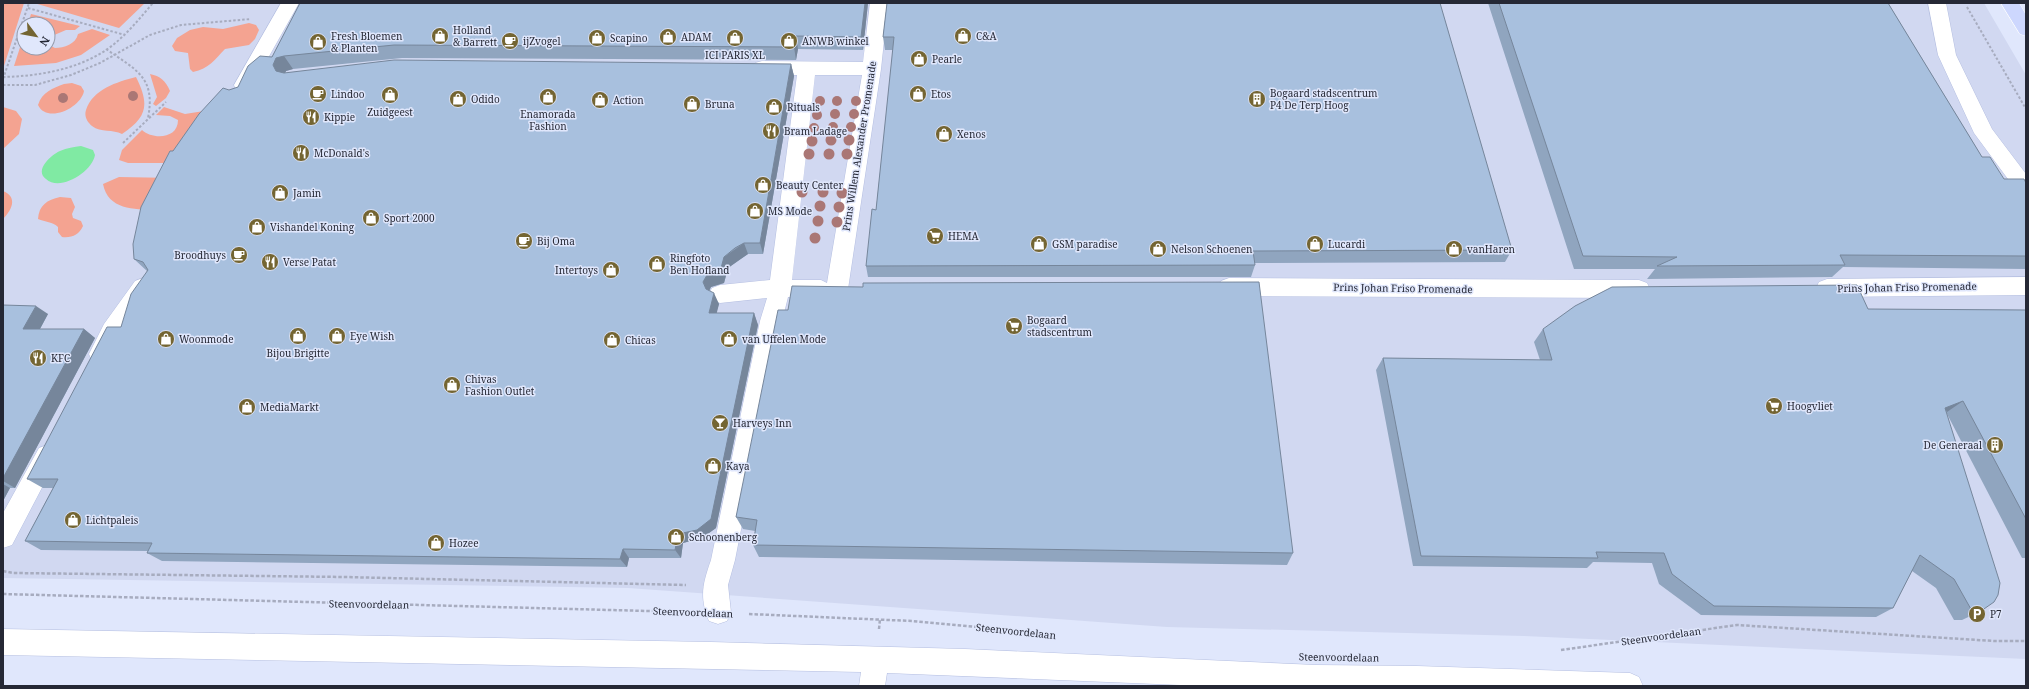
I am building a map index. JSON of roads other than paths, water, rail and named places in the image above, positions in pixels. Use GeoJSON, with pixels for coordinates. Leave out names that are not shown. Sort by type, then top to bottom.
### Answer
{"type":"FeatureCollection","features":[{"type":"Feature","properties":{"kind":"main road"},"geometry":{"type":"LineString","coordinates":[[2010,3],[2026,30]]}},
{"type":"Feature","properties":{"kind":"street","name":"Prins Willem Alexander Promenade"},"geometry":{"type":"LineString","coordinates":[[837,289],[872,69],[880,3]]}},
{"type":"Feature","properties":{"kind":"street"},"geometry":{"type":"LineString","coordinates":[[1937,3],[1946,55],[1984,133],[2026,189]]}},
{"type":"Feature","properties":{"kind":"street"},"geometry":{"type":"LineString","coordinates":[[239,94],[249,73],[286,10]]}},
{"type":"Feature","properties":{"kind":"street"},"geometry":{"type":"LineString","coordinates":[[744,68],[872,69]]}},
{"type":"Feature","properties":{"kind":"street"},"geometry":{"type":"LineString","coordinates":[[718,612],[715,585],[723,560],[771,321],[780,288],[807,68]]}},
{"type":"Feature","properties":{"kind":"street"},"geometry":{"type":"LineString","coordinates":[[90,372],[112,330],[148,281]]}},
{"type":"Feature","properties":{"kind":"street","name":"Prins Johan Friso Promenade"},"geometry":{"type":"LineString","coordinates":[[1811,288],[2026,286]]}},
{"type":"Feature","properties":{"kind":"street","name":"Prins Johan Friso Promenade"},"geometry":{"type":"LineString","coordinates":[[1209,287],[1661,289]]}},
{"type":"Feature","properties":{"kind":"street"},"geometry":{"type":"LineString","coordinates":[[720,294],[780,288],[860,289]]}},
{"type":"Feature","properties":{"kind":"street"},"geometry":{"type":"LineString","coordinates":[[3,537],[57,435]]}},
{"type":"Feature","properties":{"kind":"street","name":"Steenvoordelaan"},"geometry":{"type":"LineString","coordinates":[[3,642],[711,655],[875,661],[965,662],[1316,682],[1417,682],[1630,686]]}},
{"type":"Feature","properties":{"kind":"street"},"geometry":{"type":"LineString","coordinates":[[872,686],[875,661]]}},
{"type":"Feature","properties":{"kind":"place","name":"Holland & Barrett"},"geometry":{"type":"Point","coordinates":[440,36]}},
{"type":"Feature","properties":{"kind":"place","name":"C&A"},"geometry":{"type":"Point","coordinates":[963,36]}},
{"type":"Feature","properties":{"kind":"place","name":"ADAM"},"geometry":{"type":"Point","coordinates":[668,37]}},
{"type":"Feature","properties":{"kind":"place","name":"Scapino"},"geometry":{"type":"Point","coordinates":[597,38]}},
{"type":"Feature","properties":{"kind":"place","name":"ICI PARIS XL"},"geometry":{"type":"Point","coordinates":[735,38]}},
{"type":"Feature","properties":{"kind":"place","name":"ijZvogel"},"geometry":{"type":"Point","coordinates":[510,41]}},
{"type":"Feature","properties":{"kind":"place","name":"ANWB winkel"},"geometry":{"type":"Point","coordinates":[789,41]}},
{"type":"Feature","properties":{"kind":"place","name":"Fresh Bloemen & Planten"},"geometry":{"type":"Point","coordinates":[318,42]}},
{"type":"Feature","properties":{"kind":"place","name":"Pearle"},"geometry":{"type":"Point","coordinates":[919,59]}},
{"type":"Feature","properties":{"kind":"place","name":"Lindoo"},"geometry":{"type":"Point","coordinates":[318,94]}},
{"type":"Feature","properties":{"kind":"place","name":"Etos"},"geometry":{"type":"Point","coordinates":[918,94]}},
{"type":"Feature","properties":{"kind":"place","name":"Zuidgeest"},"geometry":{"type":"Point","coordinates":[390,95]}},
{"type":"Feature","properties":{"kind":"place","name":"Enamorada Fashion"},"geometry":{"type":"Point","coordinates":[548,97]}},
{"type":"Feature","properties":{"kind":"place","name":"Odido"},"geometry":{"type":"Point","coordinates":[458,99]}},
{"type":"Feature","properties":{"kind":"place","name":"Bogaard stadscentrum P4 De Terp Hoog"},"geometry":{"type":"Point","coordinates":[1257,99]}},
{"type":"Feature","properties":{"kind":"place","name":"Action"},"geometry":{"type":"Point","coordinates":[600,100]}},
{"type":"Feature","properties":{"kind":"place","name":"Bruna"},"geometry":{"type":"Point","coordinates":[692,104]}},
{"type":"Feature","properties":{"kind":"place","name":"Rituals"},"geometry":{"type":"Point","coordinates":[774,107]}},
{"type":"Feature","properties":{"kind":"place","name":"Kippie"},"geometry":{"type":"Point","coordinates":[311,117]}},
{"type":"Feature","properties":{"kind":"place","name":"Bram Ladage"},"geometry":{"type":"Point","coordinates":[771,131]}},
{"type":"Feature","properties":{"kind":"place","name":"Xenos"},"geometry":{"type":"Point","coordinates":[944,134]}},
{"type":"Feature","properties":{"kind":"place","name":"McDonald's"},"geometry":{"type":"Point","coordinates":[301,153]}},
{"type":"Feature","properties":{"kind":"place","name":"Beauty Center"},"geometry":{"type":"Point","coordinates":[763,185]}},
{"type":"Feature","properties":{"kind":"place","name":"Jamin"},"geometry":{"type":"Point","coordinates":[280,193]}},
{"type":"Feature","properties":{"kind":"place","name":"MS Mode"},"geometry":{"type":"Point","coordinates":[755,211]}},
{"type":"Feature","properties":{"kind":"place","name":"Sport 2000"},"geometry":{"type":"Point","coordinates":[371,218]}},
{"type":"Feature","properties":{"kind":"place","name":"Vishandel Koning"},"geometry":{"type":"Point","coordinates":[257,227]}},
{"type":"Feature","properties":{"kind":"place","name":"HEMA"},"geometry":{"type":"Point","coordinates":[935,236]}},
{"type":"Feature","properties":{"kind":"place","name":"Bij Oma"},"geometry":{"type":"Point","coordinates":[524,241]}},
{"type":"Feature","properties":{"kind":"place","name":"GSM paradise"},"geometry":{"type":"Point","coordinates":[1039,244]}},
{"type":"Feature","properties":{"kind":"place","name":"Lucardi"},"geometry":{"type":"Point","coordinates":[1315,244]}},
{"type":"Feature","properties":{"kind":"place","name":"Nelson Schoenen"},"geometry":{"type":"Point","coordinates":[1158,249]}},
{"type":"Feature","properties":{"kind":"place","name":"vanHaren"},"geometry":{"type":"Point","coordinates":[1454,249]}},
{"type":"Feature","properties":{"kind":"place","name":"Broodhuys"},"geometry":{"type":"Point","coordinates":[239,255]}},
{"type":"Feature","properties":{"kind":"place","name":"Verse Patat"},"geometry":{"type":"Point","coordinates":[270,262]}},
{"type":"Feature","properties":{"kind":"place","name":"Ringfoto Ben Hofland"},"geometry":{"type":"Point","coordinates":[657,264]}},
{"type":"Feature","properties":{"kind":"place","name":"Intertoys"},"geometry":{"type":"Point","coordinates":[611,270]}},
{"type":"Feature","properties":{"kind":"place","name":"Bogaard stadscentrum"},"geometry":{"type":"Point","coordinates":[1014,326]}},
{"type":"Feature","properties":{"kind":"place","name":"Bijou Brigitte"},"geometry":{"type":"Point","coordinates":[298,336]}},
{"type":"Feature","properties":{"kind":"place","name":"Eye Wish"},"geometry":{"type":"Point","coordinates":[337,336]}},
{"type":"Feature","properties":{"kind":"place","name":"Woonmode"},"geometry":{"type":"Point","coordinates":[166,339]}},
{"type":"Feature","properties":{"kind":"place","name":"van Uffelen Mode"},"geometry":{"type":"Point","coordinates":[729,339]}},
{"type":"Feature","properties":{"kind":"place","name":"Chicas"},"geometry":{"type":"Point","coordinates":[612,340]}},
{"type":"Feature","properties":{"kind":"place","name":"KFC"},"geometry":{"type":"Point","coordinates":[38,358]}},
{"type":"Feature","properties":{"kind":"place","name":"Chivas Fashion Outlet"},"geometry":{"type":"Point","coordinates":[452,385]}},
{"type":"Feature","properties":{"kind":"place","name":"Hoogvliet"},"geometry":{"type":"Point","coordinates":[1774,406]}},
{"type":"Feature","properties":{"kind":"place","name":"MediaMarkt"},"geometry":{"type":"Point","coordinates":[247,407]}},
{"type":"Feature","properties":{"kind":"place","name":"Harveys Inn"},"geometry":{"type":"Point","coordinates":[720,423]}},
{"type":"Feature","properties":{"kind":"place","name":"De Generaal"},"geometry":{"type":"Point","coordinates":[1995,445]}},
{"type":"Feature","properties":{"kind":"place","name":"Kaya"},"geometry":{"type":"Point","coordinates":[713,466]}},
{"type":"Feature","properties":{"kind":"place","name":"Lichtpaleis"},"geometry":{"type":"Point","coordinates":[73,520]}},
{"type":"Feature","properties":{"kind":"place","name":"Schoonenberg"},"geometry":{"type":"Point","coordinates":[676,537]}},
{"type":"Feature","properties":{"kind":"place","name":"Hozee"},"geometry":{"type":"Point","coordinates":[436,543]}},
{"type":"Feature","properties":{"kind":"place","name":"P7"},"geometry":{"type":"Point","coordinates":[1977,614]}}]}
